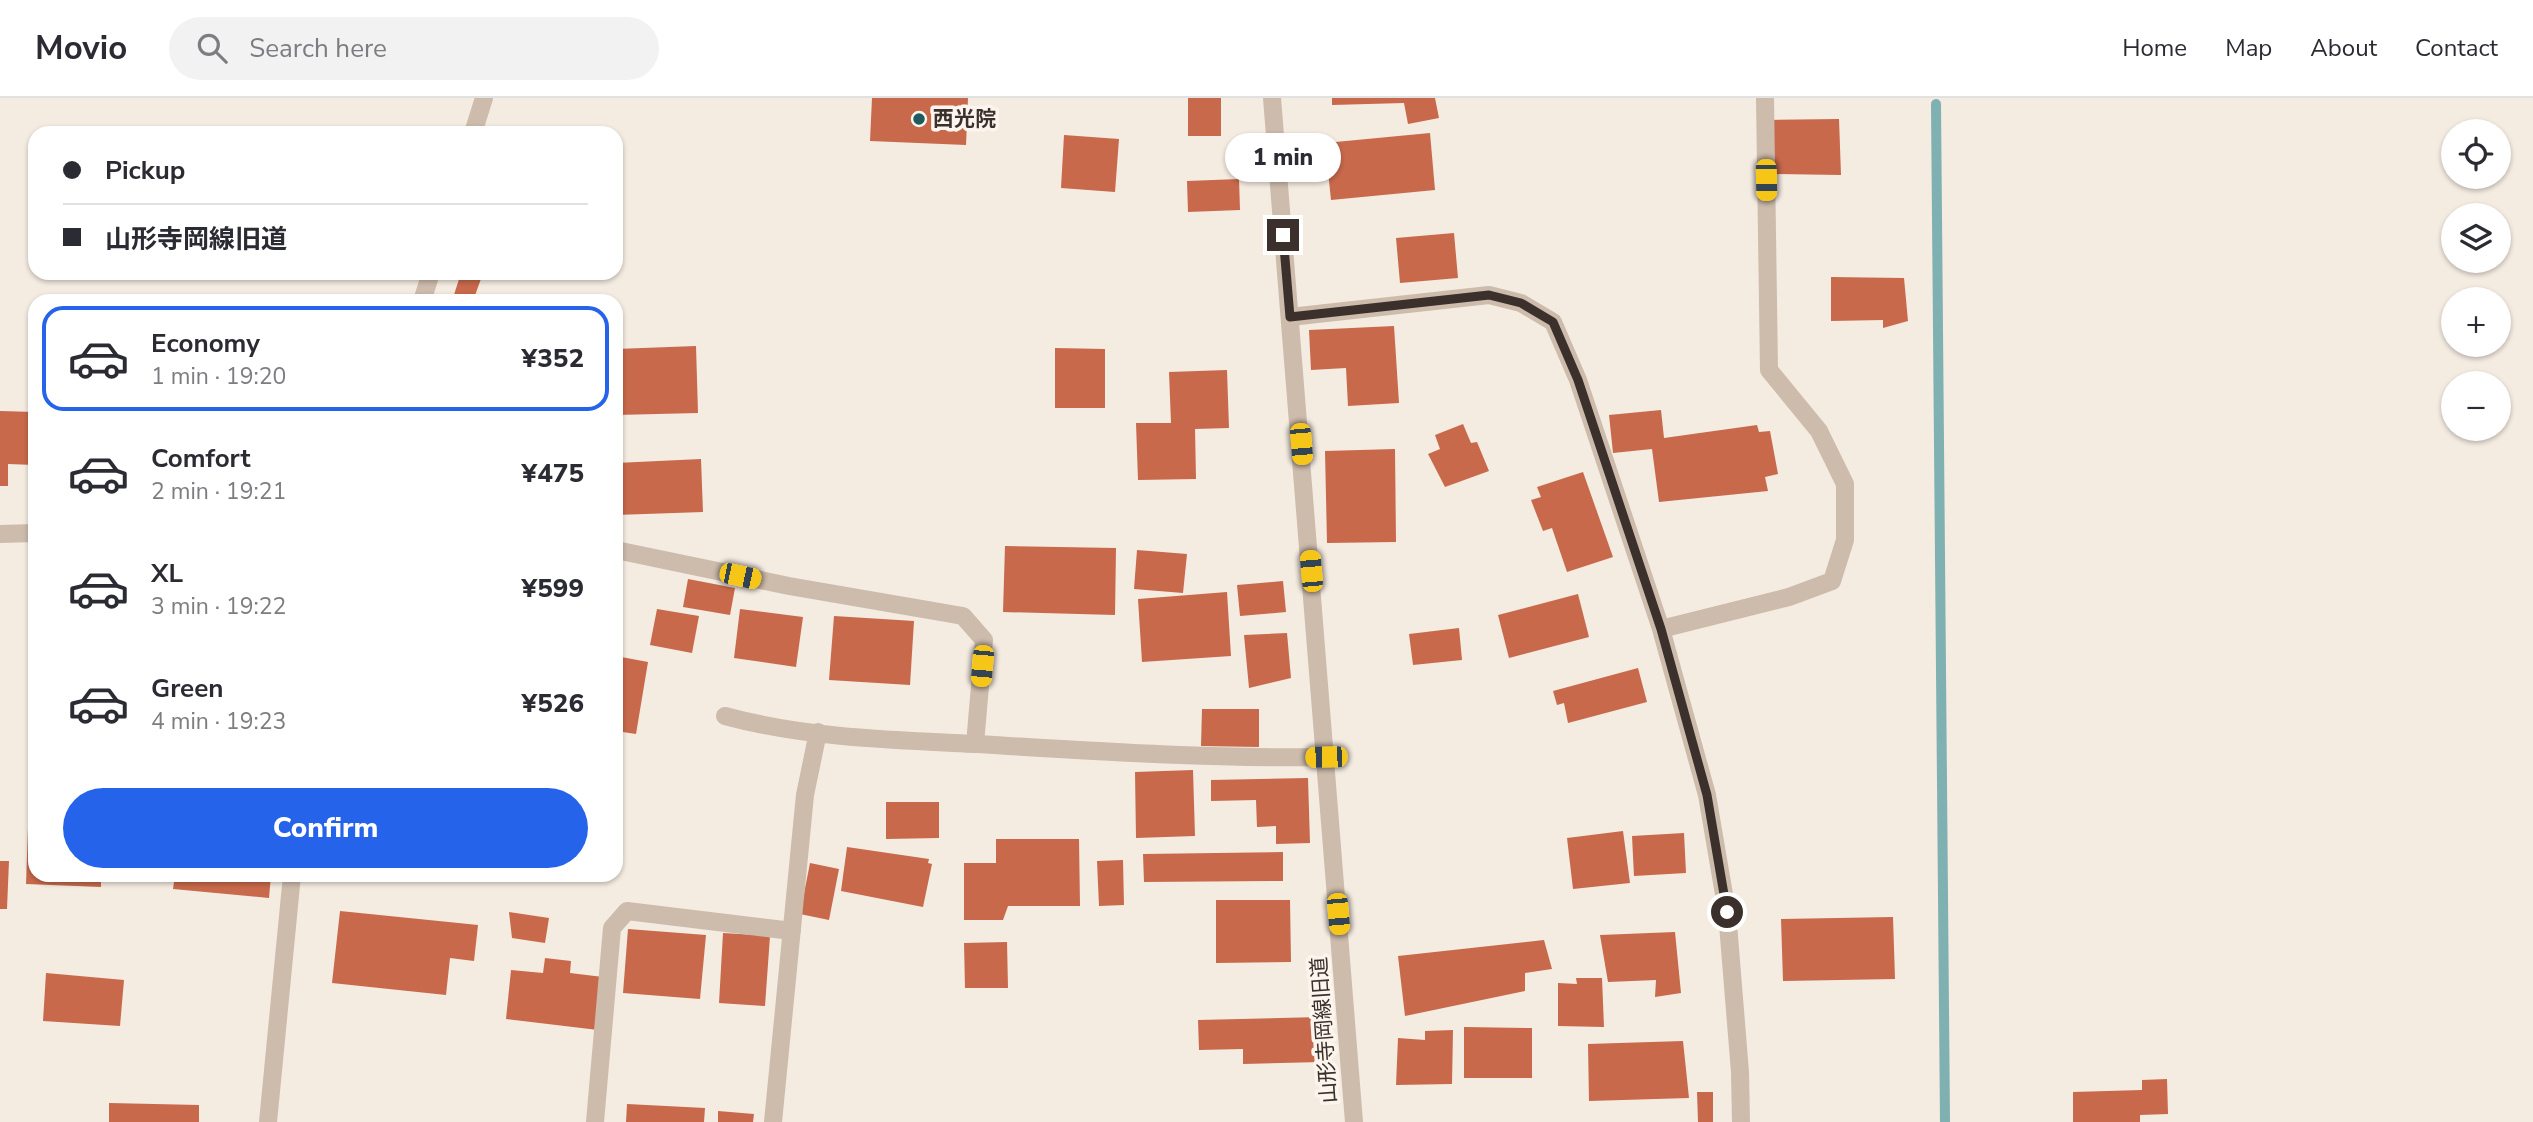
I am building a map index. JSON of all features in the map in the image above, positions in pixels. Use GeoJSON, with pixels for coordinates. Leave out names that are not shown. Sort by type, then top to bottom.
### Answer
{"type":"FeatureCollection","features":[{"type":"Feature","properties":{"kind":"street"},"geometry":{"type":"LineString","coordinates":[[475,126],[484,98]]}},
{"type":"Feature","properties":{"kind":"street","name":"山形寺岡線旧道"},"geometry":{"type":"LineString","coordinates":[[1272,98],[1354,1122]]}},
{"type":"Feature","properties":{"kind":"street"},"geometry":{"type":"LineString","coordinates":[[1661,629],[1789,597],[1832,581],[1845,540],[1845,484],[1819,431],[1769,370],[1765,98]]}},
{"type":"Feature","properties":{"kind":"street"},"geometry":{"type":"LineString","coordinates":[[1290,317],[1489,295],[1521,303],[1553,322],[1578,380],[1661,629],[1707,795],[1727,912],[1740,1072],[1741,1122]]}},
{"type":"Feature","properties":{"kind":"street"},"geometry":{"type":"LineString","coordinates":[[0,534],[28,533]]}},
{"type":"Feature","properties":{"kind":"street"},"geometry":{"type":"LineString","coordinates":[[623,551],[789,586],[962,616],[984,640],[975,744]]}},
{"type":"Feature","properties":{"kind":"street"},"geometry":{"type":"LineString","coordinates":[[725,716],[766,727],[910,742],[1239,759],[1326,757]]}},
{"type":"Feature","properties":{"kind":"street"},"geometry":{"type":"LineString","coordinates":[[773,1122],[805,795],[818,732]]}},
{"type":"Feature","properties":{"kind":"street"},"geometry":{"type":"LineString","coordinates":[[268,1122],[291,882]]}},
{"type":"Feature","properties":{"kind":"street"},"geometry":{"type":"LineString","coordinates":[[595,1122],[612,928],[627,911],[792,931]]}},
{"type":"Feature","properties":{"kind":"building","name":"西光院"},"geometry":{"type":"Polygon","coordinates":[[[872,98],[968,98],[966,145],[870,141],[872,98]]]}},
{"type":"Feature","properties":{"kind":"building"},"geometry":{"type":"Polygon","coordinates":[[[1188,98],[1221,98],[1221,136],[1188,136],[1188,98]]]}},
{"type":"Feature","properties":{"kind":"building"},"geometry":{"type":"Polygon","coordinates":[[[1332,98],[1435,98],[1439,118],[1408,124],[1404,103],[1332,105],[1332,98]]]}},
{"type":"Feature","properties":{"kind":"building"},"geometry":{"type":"Polygon","coordinates":[[[1839,119],[1841,175],[1770,174],[1768,120],[1839,119]]]}},
{"type":"Feature","properties":{"kind":"building"},"geometry":{"type":"Polygon","coordinates":[[[1430,133],[1435,190],[1331,200],[1325,143],[1430,133]]]}},
{"type":"Feature","properties":{"kind":"building"},"geometry":{"type":"Polygon","coordinates":[[[1064,135],[1119,139],[1115,192],[1061,188],[1064,135]]]}},
{"type":"Feature","properties":{"kind":"building"},"geometry":{"type":"Polygon","coordinates":[[[1239,179],[1240,210],[1188,212],[1187,181],[1239,179]]]}},
{"type":"Feature","properties":{"kind":"building"},"geometry":{"type":"Polygon","coordinates":[[[1454,233],[1458,278],[1400,283],[1396,238],[1454,233]]]}},
{"type":"Feature","properties":{"kind":"building"},"geometry":{"type":"Polygon","coordinates":[[[1831,277],[1904,278],[1908,321],[1883,328],[1883,320],[1831,321],[1831,277]]]}},
{"type":"Feature","properties":{"kind":"building"},"geometry":{"type":"Polygon","coordinates":[[[459,280],[481,280],[476,294],[454,294],[459,280]]]}},
{"type":"Feature","properties":{"kind":"building"},"geometry":{"type":"Polygon","coordinates":[[[1394,326],[1399,403],[1348,406],[1346,368],[1311,370],[1309,330],[1394,326]]]}},
{"type":"Feature","properties":{"kind":"building"},"geometry":{"type":"Polygon","coordinates":[[[696,346],[698,413],[623,415],[623,349],[696,346]]]}},
{"type":"Feature","properties":{"kind":"building"},"geometry":{"type":"Polygon","coordinates":[[[1055,348],[1105,349],[1105,408],[1055,408],[1055,348]]]}},
{"type":"Feature","properties":{"kind":"building"},"geometry":{"type":"Polygon","coordinates":[[[1227,370],[1229,428],[1195,429],[1196,479],[1138,480],[1136,423],[1171,423],[1169,372],[1227,370]]]}},
{"type":"Feature","properties":{"kind":"building"},"geometry":{"type":"Polygon","coordinates":[[[1661,410],[1664,438],[1757,425],[1759,432],[1770,431],[1778,474],[1765,477],[1768,491],[1659,502],[1652,449],[1613,453],[1609,415],[1661,410]]]}},
{"type":"Feature","properties":{"kind":"building"},"geometry":{"type":"Polygon","coordinates":[[[0,411],[28,412],[28,465],[8,464],[8,486],[0,486],[0,411]]]}},
{"type":"Feature","properties":{"kind":"building"},"geometry":{"type":"Polygon","coordinates":[[[1463,424],[1471,443],[1477,442],[1489,471],[1445,487],[1428,454],[1440,449],[1435,435],[1463,424]]]}},
{"type":"Feature","properties":{"kind":"building"},"geometry":{"type":"Polygon","coordinates":[[[1395,449],[1396,542],[1327,543],[1325,451],[1395,449]]]}},
{"type":"Feature","properties":{"kind":"building"},"geometry":{"type":"Polygon","coordinates":[[[701,459],[703,512],[623,515],[623,463],[701,459]]]}},
{"type":"Feature","properties":{"kind":"building"},"geometry":{"type":"Polygon","coordinates":[[[1583,472],[1613,557],[1567,572],[1552,528],[1543,531],[1531,500],[1541,497],[1537,487],[1583,472]]]}},
{"type":"Feature","properties":{"kind":"building"},"geometry":{"type":"Polygon","coordinates":[[[1005,546],[1116,548],[1115,615],[1003,612],[1005,546]]]}},
{"type":"Feature","properties":{"kind":"building"},"geometry":{"type":"Polygon","coordinates":[[[1137,550],[1187,554],[1183,593],[1134,589],[1137,550]]]}},
{"type":"Feature","properties":{"kind":"building"},"geometry":{"type":"Polygon","coordinates":[[[688,579],[735,588],[730,615],[683,607],[688,579]]]}},
{"type":"Feature","properties":{"kind":"building"},"geometry":{"type":"Polygon","coordinates":[[[1283,581],[1286,612],[1240,616],[1237,585],[1283,581]]]}},
{"type":"Feature","properties":{"kind":"building"},"geometry":{"type":"Polygon","coordinates":[[[1227,592],[1231,656],[1142,662],[1138,599],[1227,592]]]}},
{"type":"Feature","properties":{"kind":"building"},"geometry":{"type":"Polygon","coordinates":[[[1578,594],[1589,637],[1509,658],[1498,615],[1578,594]]]}},
{"type":"Feature","properties":{"kind":"building"},"geometry":{"type":"Polygon","coordinates":[[[657,609],[699,616],[692,653],[650,645],[657,609]]]}},
{"type":"Feature","properties":{"kind":"building"},"geometry":{"type":"Polygon","coordinates":[[[740,609],[803,617],[796,667],[734,658],[740,609]]]}},
{"type":"Feature","properties":{"kind":"building"},"geometry":{"type":"Polygon","coordinates":[[[834,616],[914,621],[910,685],[829,680],[834,616]]]}},
{"type":"Feature","properties":{"kind":"building"},"geometry":{"type":"Polygon","coordinates":[[[1459,628],[1462,660],[1413,665],[1409,634],[1459,628]]]}},
{"type":"Feature","properties":{"kind":"building"},"geometry":{"type":"Polygon","coordinates":[[[1287,633],[1291,678],[1249,688],[1244,635],[1287,633]]]}},
{"type":"Feature","properties":{"kind":"building"},"geometry":{"type":"Polygon","coordinates":[[[623,657],[648,662],[636,734],[623,732],[623,657]]]}},
{"type":"Feature","properties":{"kind":"building"},"geometry":{"type":"Polygon","coordinates":[[[1638,668],[1647,702],[1568,723],[1564,703],[1557,705],[1553,691],[1638,668]]]}},
{"type":"Feature","properties":{"kind":"building"},"geometry":{"type":"Polygon","coordinates":[[[1202,709],[1259,709],[1259,747],[1201,746],[1202,709]]]}},
{"type":"Feature","properties":{"kind":"building"},"geometry":{"type":"Polygon","coordinates":[[[1193,770],[1195,836],[1136,838],[1135,772],[1193,770]]]}},
{"type":"Feature","properties":{"kind":"building"},"geometry":{"type":"Polygon","coordinates":[[[1308,778],[1310,843],[1276,844],[1276,826],[1257,827],[1256,800],[1211,801],[1211,780],[1308,778]]]}},
{"type":"Feature","properties":{"kind":"building"},"geometry":{"type":"Polygon","coordinates":[[[886,802],[939,802],[939,838],[886,839],[886,802]]]}},
{"type":"Feature","properties":{"kind":"building"},"geometry":{"type":"Polygon","coordinates":[[[28,828],[28,882],[101,882],[101,887],[26,884],[28,828]]]}},
{"type":"Feature","properties":{"kind":"building"},"geometry":{"type":"Polygon","coordinates":[[[1623,831],[1630,883],[1573,889],[1567,838],[1623,831]]]}},
{"type":"Feature","properties":{"kind":"building"},"geometry":{"type":"Polygon","coordinates":[[[1684,833],[1686,873],[1634,876],[1632,836],[1684,833]]]}},
{"type":"Feature","properties":{"kind":"building"},"geometry":{"type":"Polygon","coordinates":[[[996,839],[1079,839],[1080,906],[1008,906],[1003,920],[964,920],[964,863],[996,863],[996,839]]]}},
{"type":"Feature","properties":{"kind":"building"},"geometry":{"type":"Polygon","coordinates":[[[847,847],[929,859],[928,863],[932,864],[923,907],[841,891],[847,847]]]}},
{"type":"Feature","properties":{"kind":"building"},"geometry":{"type":"Polygon","coordinates":[[[1283,852],[1283,881],[1144,882],[1143,854],[1283,852]]]}},
{"type":"Feature","properties":{"kind":"building"},"geometry":{"type":"Polygon","coordinates":[[[1123,860],[1124,905],[1099,906],[1097,861],[1123,860]]]}},
{"type":"Feature","properties":{"kind":"building"},"geometry":{"type":"Polygon","coordinates":[[[0,861],[9,861],[7,909],[0,909],[0,861]]]}},
{"type":"Feature","properties":{"kind":"building"},"geometry":{"type":"Polygon","coordinates":[[[810,863],[839,869],[829,920],[800,914],[810,863]]]}},
{"type":"Feature","properties":{"kind":"building"},"geometry":{"type":"Polygon","coordinates":[[[174,882],[270,882],[269,898],[173,889],[174,882]]]}},
{"type":"Feature","properties":{"kind":"building"},"geometry":{"type":"Polygon","coordinates":[[[1216,900],[1290,900],[1291,962],[1216,963],[1216,900]]]}},
{"type":"Feature","properties":{"kind":"building"},"geometry":{"type":"Polygon","coordinates":[[[340,911],[478,925],[474,961],[450,958],[446,995],[332,983],[340,911]]]}},
{"type":"Feature","properties":{"kind":"building"},"geometry":{"type":"Polygon","coordinates":[[[509,912],[549,918],[545,943],[512,938],[509,912]]]}},
{"type":"Feature","properties":{"kind":"building"},"geometry":{"type":"Polygon","coordinates":[[[1893,917],[1895,979],[1783,981],[1781,919],[1893,917]]]}},
{"type":"Feature","properties":{"kind":"building"},"geometry":{"type":"Polygon","coordinates":[[[628,929],[706,935],[700,999],[623,993],[628,929]]]}},
{"type":"Feature","properties":{"kind":"building"},"geometry":{"type":"Polygon","coordinates":[[[1675,932],[1681,993],[1655,997],[1656,980],[1608,982],[1600,935],[1675,932]]]}},
{"type":"Feature","properties":{"kind":"building"},"geometry":{"type":"Polygon","coordinates":[[[723,933],[770,936],[765,1006],[719,1003],[723,933]]]}},
{"type":"Feature","properties":{"kind":"building"},"geometry":{"type":"Polygon","coordinates":[[[1544,940],[1552,969],[1525,973],[1525,991],[1405,1016],[1398,956],[1544,940]]]}},
{"type":"Feature","properties":{"kind":"building"},"geometry":{"type":"Polygon","coordinates":[[[1007,942],[1008,988],[965,988],[964,943],[1007,942]]]}},
{"type":"Feature","properties":{"kind":"building"},"geometry":{"type":"Polygon","coordinates":[[[545,958],[571,961],[570,973],[603,977],[598,1030],[506,1019],[511,970],[543,973],[545,958]]]}},
{"type":"Feature","properties":{"kind":"building"},"geometry":{"type":"Polygon","coordinates":[[[46,973],[124,980],[120,1026],[43,1021],[46,973]]]}},
{"type":"Feature","properties":{"kind":"building"},"geometry":{"type":"Polygon","coordinates":[[[1576,978],[1602,978],[1604,1027],[1558,1026],[1558,983],[1577,984],[1576,978]]]}},
{"type":"Feature","properties":{"kind":"building"},"geometry":{"type":"Polygon","coordinates":[[[1321,1017],[1322,1062],[1243,1064],[1243,1049],[1199,1050],[1198,1020],[1321,1017]]]}},
{"type":"Feature","properties":{"kind":"building"},"geometry":{"type":"Polygon","coordinates":[[[1464,1027],[1532,1028],[1532,1078],[1464,1078],[1464,1027]]]}},
{"type":"Feature","properties":{"kind":"building"},"geometry":{"type":"Polygon","coordinates":[[[1453,1030],[1452,1084],[1396,1085],[1398,1038],[1425,1040],[1425,1031],[1453,1030]]]}},
{"type":"Feature","properties":{"kind":"building"},"geometry":{"type":"Polygon","coordinates":[[[1683,1041],[1689,1098],[1589,1101],[1588,1044],[1683,1041]]]}},
{"type":"Feature","properties":{"kind":"building"},"geometry":{"type":"Polygon","coordinates":[[[2167,1079],[2168,1114],[2140,1115],[2140,1122],[2073,1122],[2073,1092],[2142,1090],[2142,1080],[2167,1079]]]}},
{"type":"Feature","properties":{"kind":"building"},"geometry":{"type":"Polygon","coordinates":[[[1697,1092],[1713,1092],[1713,1122],[1698,1122],[1697,1092]]]}},
{"type":"Feature","properties":{"kind":"building"},"geometry":{"type":"Polygon","coordinates":[[[109,1103],[199,1105],[199,1122],[109,1122],[109,1103]]]}},
{"type":"Feature","properties":{"kind":"building"},"geometry":{"type":"Polygon","coordinates":[[[627,1104],[705,1108],[704,1122],[626,1122],[627,1104]]]}},
{"type":"Feature","properties":{"kind":"building"},"geometry":{"type":"Polygon","coordinates":[[[718,1111],[754,1114],[753,1122],[718,1122],[718,1111]]]}},
{"type":"Feature","properties":{"kind":"waterway"},"geometry":{"type":"LineString","coordinates":[[1936,104],[1945,1122]]}},
{"type":"Feature","properties":{"kind":"place","name":"西光院"},"geometry":{"type":"Point","coordinates":[919,119]}},
{"type":"Feature","properties":{"kind":"route"},"geometry":{"type":"LineString","coordinates":[[1283,235],[1290,317],[1489,295],[1521,303],[1553,322],[1578,380],[1661,629],[1707,795],[1727,912]]}}]}
